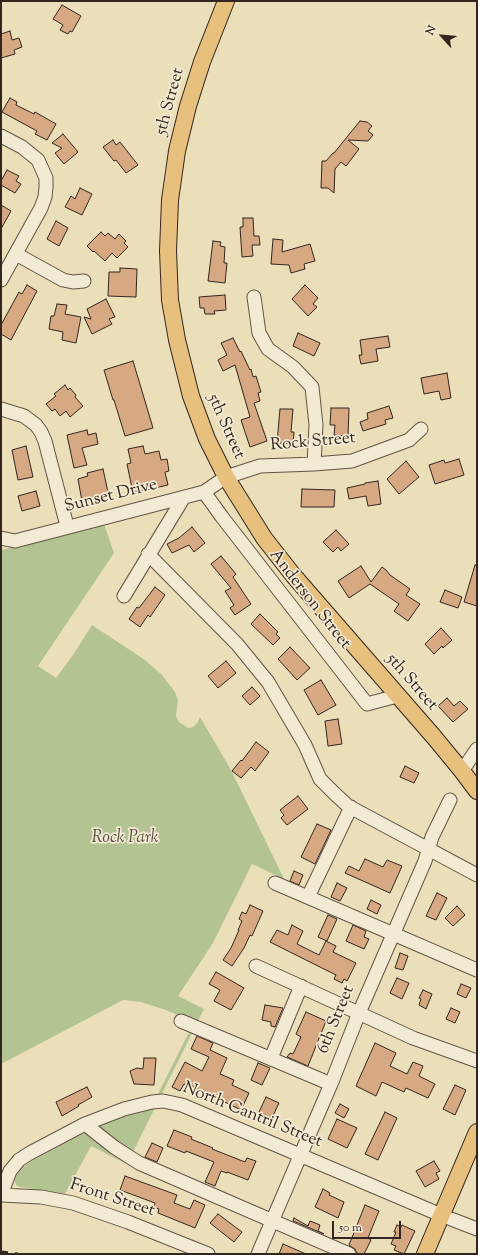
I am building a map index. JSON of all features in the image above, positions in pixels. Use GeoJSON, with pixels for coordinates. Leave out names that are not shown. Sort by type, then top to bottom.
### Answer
{"type":"FeatureCollection","features":[{"type":"Feature","properties":{"kind":"main road","name":"5th Street"},"geometry":{"type":"LineString","coordinates":[[226,1],[202,62],[182,128],[172,180],[168,251],[170,300],[187,383],[207,439],[226,477],[252,520],[278,557],[462,771],[477,791]]}},
{"type":"Feature","properties":{"kind":"main road"},"geometry":{"type":"LineString","coordinates":[[436,1254],[446,1217],[477,1132]]}},
{"type":"Feature","properties":{"kind":"main road"},"geometry":{"type":"LineString","coordinates":[[425,1254],[477,1160]]}},
{"type":"Feature","properties":{"kind":"street"},"geometry":{"type":"LineString","coordinates":[[1,136],[31,153],[38,160],[46,178],[45,197],[41,208],[1,280]]}},
{"type":"Feature","properties":{"kind":"street"},"geometry":{"type":"LineString","coordinates":[[16,254],[63,280],[73,282],[84,281]]}},
{"type":"Feature","properties":{"kind":"street"},"geometry":{"type":"LineString","coordinates":[[254,297],[259,333],[268,349],[293,367],[312,387],[316,425],[314,464]]}},
{"type":"Feature","properties":{"kind":"street"},"geometry":{"type":"LineString","coordinates":[[1,409],[24,416],[36,425],[41,432],[67,526]]}},
{"type":"Feature","properties":{"kind":"street","name":"Rock Street"},"geometry":{"type":"LineString","coordinates":[[226,477],[260,466],[314,464],[352,460],[409,440],[421,429]]}},
{"type":"Feature","properties":{"kind":"street","name":"Sunset Drive"},"geometry":{"type":"LineString","coordinates":[[1,538],[15,541],[67,526],[204,492],[226,477]]}},
{"type":"Feature","properties":{"kind":"street","name":"Anderson Street"},"geometry":{"type":"LineString","coordinates":[[204,492],[367,704],[397,696]]}},
{"type":"Feature","properties":{"kind":"street"},"geometry":{"type":"LineString","coordinates":[[124,596],[148,554],[184,497]]}},
{"type":"Feature","properties":{"kind":"street"},"geometry":{"type":"LineString","coordinates":[[148,554],[238,644],[268,682],[305,745],[320,779],[334,793],[351,807],[477,875]]}},
{"type":"Feature","properties":{"kind":"street"},"geometry":{"type":"LineString","coordinates":[[462,771],[477,749]]}},
{"type":"Feature","properties":{"kind":"street","name":"6th Street"},"geometry":{"type":"LineString","coordinates":[[258,1254],[331,1084],[359,1013],[425,861],[432,837],[450,800]]}},
{"type":"Feature","properties":{"kind":"street"},"geometry":{"type":"LineString","coordinates":[[308,897],[351,807]]}},
{"type":"Feature","properties":{"kind":"street"},"geometry":{"type":"LineString","coordinates":[[275,883],[477,970]]}},
{"type":"Feature","properties":{"kind":"street"},"geometry":{"type":"LineString","coordinates":[[256,966],[413,1038],[477,1061]]}},
{"type":"Feature","properties":{"kind":"street"},"geometry":{"type":"LineString","coordinates":[[271,1058],[301,986]]}},
{"type":"Feature","properties":{"kind":"street"},"geometry":{"type":"LineString","coordinates":[[182,1020],[331,1084]]}},
{"type":"Feature","properties":{"kind":"street","name":"North Cantril Street"},"geometry":{"type":"LineString","coordinates":[[2,1195],[8,1174],[13,1166],[20,1160],[85,1124],[124,1109],[152,1102],[169,1102],[182,1105],[477,1230]]}},
{"type":"Feature","properties":{"kind":"street"},"geometry":{"type":"LineString","coordinates":[[85,1124],[114,1147],[139,1163],[272,1222],[349,1254]]}},
{"type":"Feature","properties":{"kind":"street","name":"Front Street"},"geometry":{"type":"LineString","coordinates":[[2,1195],[41,1197],[73,1203],[139,1226],[208,1254]]}},
{"type":"Feature","properties":{"kind":"green space","name":"Rock Park"},"geometry":{"type":"Polygon","coordinates":[[[104,524],[114,553],[38,666],[56,678],[92,625],[145,660],[162,675],[175,692],[178,700],[176,716],[179,722],[188,728],[193,727],[198,722],[200,717],[231,770],[284,879],[252,864],[213,943],[178,996],[204,1009],[127,1164],[91,1146],[65,1194],[20,1187],[16,1185],[16,1176],[23,1167],[32,1161],[101,1124],[151,1108],[194,1022],[166,1010],[141,1002],[123,1000],[1,1064],[1,550],[104,524]]]}},
{"type":"Feature","properties":{"kind":"building"},"geometry":{"type":"Polygon","coordinates":[[[62,5],[81,16],[72,32],[70,31],[68,34],[60,30],[63,25],[53,19],[62,5]]]}},
{"type":"Feature","properties":{"kind":"building"},"geometry":{"type":"Polygon","coordinates":[[[10,31],[12,40],[19,38],[22,47],[14,50],[15,54],[1,58],[1,34],[10,31]]]}},
{"type":"Feature","properties":{"kind":"building"},"geometry":{"type":"Polygon","coordinates":[[[10,98],[17,102],[16,105],[34,114],[35,112],[56,124],[47,140],[35,134],[37,131],[2,112],[10,98]]]}},
{"type":"Feature","properties":{"kind":"building"},"geometry":{"type":"Polygon","coordinates":[[[360,121],[367,122],[372,126],[368,131],[373,135],[368,141],[348,140],[359,149],[346,166],[341,162],[335,169],[334,193],[328,188],[321,188],[322,161],[326,161],[334,153],[360,121]]]}},
{"type":"Feature","properties":{"kind":"building"},"geometry":{"type":"Polygon","coordinates":[[[63,134],[78,152],[64,164],[55,153],[62,148],[52,143],[63,134]]]}},
{"type":"Feature","properties":{"kind":"building"},"geometry":{"type":"Polygon","coordinates":[[[113,140],[116,145],[120,142],[138,165],[126,173],[103,147],[113,140]]]}},
{"type":"Feature","properties":{"kind":"building"},"geometry":{"type":"Polygon","coordinates":[[[7,170],[19,176],[16,181],[21,184],[15,193],[1,185],[1,181],[7,170]]]}},
{"type":"Feature","properties":{"kind":"building"},"geometry":{"type":"Polygon","coordinates":[[[80,188],[92,194],[82,215],[65,207],[71,196],[75,199],[80,188]]]}},
{"type":"Feature","properties":{"kind":"building"},"geometry":{"type":"Polygon","coordinates":[[[1,205],[11,211],[1,229],[1,205]]]}},
{"type":"Feature","properties":{"kind":"building"},"geometry":{"type":"Polygon","coordinates":[[[243,218],[253,218],[254,236],[259,236],[260,245],[252,245],[253,256],[242,257],[240,227],[243,227],[243,218]]]}},
{"type":"Feature","properties":{"kind":"building"},"geometry":{"type":"Polygon","coordinates":[[[56,221],[68,228],[59,246],[47,239],[56,221]]]}},
{"type":"Feature","properties":{"kind":"building"},"geometry":{"type":"Polygon","coordinates":[[[101,232],[105,236],[108,233],[115,239],[119,234],[126,241],[124,243],[128,247],[117,258],[112,253],[105,261],[87,246],[101,232]]]}},
{"type":"Feature","properties":{"kind":"building"},"geometry":{"type":"Polygon","coordinates":[[[273,239],[283,240],[282,252],[310,244],[315,261],[304,264],[305,269],[291,273],[289,265],[271,264],[273,239]]]}},
{"type":"Feature","properties":{"kind":"building"},"geometry":{"type":"Polygon","coordinates":[[[213,241],[221,242],[220,246],[225,247],[224,263],[227,263],[225,283],[208,281],[213,241]]]}},
{"type":"Feature","properties":{"kind":"building"},"geometry":{"type":"Polygon","coordinates":[[[120,268],[137,269],[136,297],[108,296],[109,272],[120,272],[120,268]]]}},
{"type":"Feature","properties":{"kind":"building"},"geometry":{"type":"Polygon","coordinates":[[[27,285],[37,291],[11,340],[1,334],[1,325],[19,292],[22,294],[27,285]]]}},
{"type":"Feature","properties":{"kind":"building"},"geometry":{"type":"Polygon","coordinates":[[[305,285],[318,298],[313,304],[317,307],[308,316],[292,299],[305,285]]]}},
{"type":"Feature","properties":{"kind":"building"},"geometry":{"type":"Polygon","coordinates":[[[225,295],[226,310],[214,311],[215,314],[205,314],[204,308],[200,308],[199,297],[225,295]]]}},
{"type":"Feature","properties":{"kind":"building"},"geometry":{"type":"Polygon","coordinates":[[[106,299],[115,317],[109,319],[112,324],[92,334],[84,317],[91,319],[87,309],[106,299]]]}},
{"type":"Feature","properties":{"kind":"building"},"geometry":{"type":"Polygon","coordinates":[[[57,304],[67,305],[65,314],[81,317],[76,343],[62,340],[63,332],[49,329],[51,316],[54,316],[57,304]]]}},
{"type":"Feature","properties":{"kind":"building"},"geometry":{"type":"Polygon","coordinates":[[[298,333],[320,343],[314,356],[293,346],[298,333]]]}},
{"type":"Feature","properties":{"kind":"building"},"geometry":{"type":"Polygon","coordinates":[[[388,336],[390,347],[376,349],[378,361],[361,364],[359,355],[362,355],[360,340],[388,336]]]}},
{"type":"Feature","properties":{"kind":"building"},"geometry":{"type":"Polygon","coordinates":[[[233,338],[250,370],[251,369],[253,377],[256,376],[261,392],[258,393],[260,401],[254,403],[267,441],[250,447],[241,420],[250,417],[235,365],[223,371],[218,360],[227,355],[221,343],[233,338]]]}},
{"type":"Feature","properties":{"kind":"building"},"geometry":{"type":"Polygon","coordinates":[[[133,361],[153,428],[125,436],[104,370],[133,361]]]}},
{"type":"Feature","properties":{"kind":"building"},"geometry":{"type":"Polygon","coordinates":[[[447,373],[451,398],[441,400],[439,391],[424,394],[421,378],[447,373]]]}},
{"type":"Feature","properties":{"kind":"building"},"geometry":{"type":"Polygon","coordinates":[[[65,385],[68,390],[70,388],[76,395],[75,397],[83,406],[70,417],[66,411],[60,416],[55,409],[52,411],[46,404],[56,396],[54,394],[65,385]]]}},
{"type":"Feature","properties":{"kind":"building"},"geometry":{"type":"Polygon","coordinates":[[[389,406],[393,418],[385,420],[386,424],[363,431],[360,422],[368,419],[367,413],[389,406]]]}},
{"type":"Feature","properties":{"kind":"building"},"geometry":{"type":"Polygon","coordinates":[[[331,408],[349,408],[348,436],[334,435],[335,425],[330,425],[331,408]]]}},
{"type":"Feature","properties":{"kind":"building"},"geometry":{"type":"Polygon","coordinates":[[[280,409],[293,409],[291,432],[294,432],[293,444],[277,443],[280,409]]]}},
{"type":"Feature","properties":{"kind":"building"},"geometry":{"type":"Polygon","coordinates":[[[87,430],[88,435],[96,433],[98,444],[82,448],[87,465],[74,468],[67,435],[87,430]]]}},
{"type":"Feature","properties":{"kind":"building"},"geometry":{"type":"Polygon","coordinates":[[[26,446],[33,477],[18,480],[12,450],[26,446]]]}},
{"type":"Feature","properties":{"kind":"building"},"geometry":{"type":"Polygon","coordinates":[[[143,446],[145,454],[159,451],[161,460],[167,459],[169,471],[165,472],[168,485],[133,493],[127,464],[131,463],[128,449],[143,446]]]}},
{"type":"Feature","properties":{"kind":"building"},"geometry":{"type":"Polygon","coordinates":[[[459,459],[464,475],[435,484],[429,465],[444,460],[445,463],[459,459]]]}},
{"type":"Feature","properties":{"kind":"building"},"geometry":{"type":"Polygon","coordinates":[[[406,461],[419,477],[399,494],[387,479],[406,461]]]}},
{"type":"Feature","properties":{"kind":"building"},"geometry":{"type":"Polygon","coordinates":[[[103,469],[109,497],[94,500],[95,504],[83,507],[78,479],[88,476],[87,473],[103,469]]]}},
{"type":"Feature","properties":{"kind":"building"},"geometry":{"type":"Polygon","coordinates":[[[378,481],[381,504],[368,506],[366,496],[349,499],[347,488],[378,481]]]}},
{"type":"Feature","properties":{"kind":"building"},"geometry":{"type":"Polygon","coordinates":[[[302,489],[335,490],[334,507],[301,507],[302,489]]]}},
{"type":"Feature","properties":{"kind":"building"},"geometry":{"type":"Polygon","coordinates":[[[36,491],[40,506],[22,511],[18,496],[36,491]]]}},
{"type":"Feature","properties":{"kind":"building"},"geometry":{"type":"Polygon","coordinates":[[[192,527],[205,543],[194,552],[189,545],[172,553],[167,544],[179,538],[192,527]]]}},
{"type":"Feature","properties":{"kind":"building"},"geometry":{"type":"Polygon","coordinates":[[[336,530],[349,544],[341,551],[338,547],[333,552],[323,542],[336,530]]]}},
{"type":"Feature","properties":{"kind":"building"},"geometry":{"type":"Polygon","coordinates":[[[221,556],[236,574],[233,577],[251,604],[235,615],[230,608],[234,605],[225,591],[231,588],[211,564],[221,556]]]}},
{"type":"Feature","properties":{"kind":"building"},"geometry":{"type":"Polygon","coordinates":[[[475,565],[477,565],[477,606],[464,602],[475,565]]]}},
{"type":"Feature","properties":{"kind":"building"},"geometry":{"type":"Polygon","coordinates":[[[361,566],[371,582],[382,567],[390,575],[410,589],[406,595],[420,604],[408,621],[394,611],[399,604],[370,584],[349,598],[338,581],[361,566]]]}},
{"type":"Feature","properties":{"kind":"building"},"geometry":{"type":"Polygon","coordinates":[[[155,587],[165,595],[150,617],[148,615],[140,627],[129,619],[137,607],[139,608],[155,587]]]}},
{"type":"Feature","properties":{"kind":"building"},"geometry":{"type":"Polygon","coordinates":[[[445,590],[462,597],[458,608],[440,602],[445,590]]]}},
{"type":"Feature","properties":{"kind":"building"},"geometry":{"type":"Polygon","coordinates":[[[260,614],[278,632],[276,634],[280,638],[273,645],[251,624],[260,614]]]}},
{"type":"Feature","properties":{"kind":"building"},"geometry":{"type":"Polygon","coordinates":[[[441,628],[452,640],[443,648],[442,646],[434,654],[425,644],[441,628]]]}},
{"type":"Feature","properties":{"kind":"building"},"geometry":{"type":"Polygon","coordinates":[[[290,647],[310,668],[297,680],[278,659],[290,647]]]}},
{"type":"Feature","properties":{"kind":"building"},"geometry":{"type":"Polygon","coordinates":[[[226,661],[236,673],[218,688],[208,676],[226,661]]]}},
{"type":"Feature","properties":{"kind":"building"},"geometry":{"type":"Polygon","coordinates":[[[321,680],[336,705],[318,715],[304,690],[321,680]]]}},
{"type":"Feature","properties":{"kind":"building"},"geometry":{"type":"Polygon","coordinates":[[[252,687],[260,696],[250,705],[242,696],[252,687]]]}},
{"type":"Feature","properties":{"kind":"building"},"geometry":{"type":"Polygon","coordinates":[[[447,698],[454,706],[460,701],[468,709],[453,722],[438,706],[447,698]]]}},
{"type":"Feature","properties":{"kind":"building"},"geometry":{"type":"Polygon","coordinates":[[[338,719],[342,744],[328,746],[325,721],[338,719]]]}},
{"type":"Feature","properties":{"kind":"building"},"geometry":{"type":"Polygon","coordinates":[[[256,742],[269,752],[255,771],[251,767],[241,778],[232,771],[241,760],[242,761],[256,742]]]}},
{"type":"Feature","properties":{"kind":"building"},"geometry":{"type":"Polygon","coordinates":[[[405,766],[419,773],[414,783],[400,777],[405,766]]]}},
{"type":"Feature","properties":{"kind":"building"},"geometry":{"type":"Polygon","coordinates":[[[298,796],[308,809],[287,825],[281,818],[284,815],[280,810],[298,796]]]}},
{"type":"Feature","properties":{"kind":"building"},"geometry":{"type":"Polygon","coordinates":[[[317,824],[331,830],[315,864],[301,857],[317,824]]]}},
{"type":"Feature","properties":{"kind":"building"},"geometry":{"type":"Polygon","coordinates":[[[365,859],[383,867],[387,860],[402,866],[390,893],[345,873],[349,866],[359,871],[365,859]]]}},
{"type":"Feature","properties":{"kind":"building"},"geometry":{"type":"Polygon","coordinates":[[[294,871],[303,875],[299,885],[290,881],[294,871]]]}},
{"type":"Feature","properties":{"kind":"building"},"geometry":{"type":"Polygon","coordinates":[[[337,883],[347,888],[340,901],[331,897],[337,883]]]}},
{"type":"Feature","properties":{"kind":"building"},"geometry":{"type":"Polygon","coordinates":[[[437,893],[447,898],[436,920],[426,916],[437,893]]]}},
{"type":"Feature","properties":{"kind":"building"},"geometry":{"type":"Polygon","coordinates":[[[371,900],[381,905],[377,914],[367,909],[371,900]]]}},
{"type":"Feature","properties":{"kind":"building"},"geometry":{"type":"Polygon","coordinates":[[[250,905],[263,911],[252,936],[250,935],[244,948],[232,966],[223,960],[231,948],[239,930],[242,921],[239,919],[242,912],[246,914],[250,905]]]}},
{"type":"Feature","properties":{"kind":"building"},"geometry":{"type":"Polygon","coordinates":[[[457,906],[465,915],[453,926],[445,918],[457,906]]]}},
{"type":"Feature","properties":{"kind":"building"},"geometry":{"type":"Polygon","coordinates":[[[328,915],[337,919],[327,941],[318,937],[328,915]]]}},
{"type":"Feature","properties":{"kind":"building"},"geometry":{"type":"Polygon","coordinates":[[[292,925],[303,931],[297,944],[319,955],[326,941],[336,946],[333,952],[356,963],[347,981],[344,979],[342,983],[334,979],[336,975],[270,942],[277,930],[288,935],[292,925]]]}},
{"type":"Feature","properties":{"kind":"building"},"geometry":{"type":"Polygon","coordinates":[[[353,925],[366,931],[364,937],[369,939],[364,949],[346,941],[353,925]]]}},
{"type":"Feature","properties":{"kind":"building"},"geometry":{"type":"Polygon","coordinates":[[[400,953],[408,956],[403,970],[395,968],[400,953]]]}},
{"type":"Feature","properties":{"kind":"building"},"geometry":{"type":"Polygon","coordinates":[[[216,972],[244,988],[231,1010],[214,1001],[220,990],[209,984],[216,972]]]}},
{"type":"Feature","properties":{"kind":"building"},"geometry":{"type":"Polygon","coordinates":[[[397,978],[409,983],[402,999],[390,993],[397,978]]]}},
{"type":"Feature","properties":{"kind":"building"},"geometry":{"type":"Polygon","coordinates":[[[461,984],[471,988],[466,998],[457,994],[461,984]]]}},
{"type":"Feature","properties":{"kind":"building"},"geometry":{"type":"Polygon","coordinates":[[[423,990],[432,994],[426,1009],[419,1005],[421,999],[419,998],[423,990]]]}},
{"type":"Feature","properties":{"kind":"building"},"geometry":{"type":"Polygon","coordinates":[[[265,1005],[283,1008],[275,1027],[271,1026],[271,1022],[262,1020],[265,1005]]]}},
{"type":"Feature","properties":{"kind":"building"},"geometry":{"type":"Polygon","coordinates":[[[451,1008],[460,1012],[455,1023],[446,1019],[451,1008]]]}},
{"type":"Feature","properties":{"kind":"building"},"geometry":{"type":"Polygon","coordinates":[[[306,1012],[326,1021],[308,1066],[287,1057],[290,1053],[293,1054],[301,1037],[296,1034],[306,1012]]]}},
{"type":"Feature","properties":{"kind":"building"},"geometry":{"type":"Polygon","coordinates":[[[197,1036],[213,1043],[210,1050],[227,1058],[220,1074],[234,1080],[232,1085],[249,1093],[241,1110],[192,1086],[191,1087],[184,1084],[180,1091],[172,1087],[185,1062],[202,1071],[209,1057],[191,1049],[197,1036]]]}},
{"type":"Feature","properties":{"kind":"building"},"geometry":{"type":"Polygon","coordinates":[[[375,1043],[396,1053],[390,1066],[407,1074],[413,1062],[423,1066],[419,1076],[435,1084],[428,1098],[406,1088],[404,1092],[382,1082],[376,1096],[356,1086],[375,1043]]]}},
{"type":"Feature","properties":{"kind":"building"},"geometry":{"type":"Polygon","coordinates":[[[144,1058],[156,1058],[154,1085],[134,1084],[130,1071],[137,1068],[143,1069],[144,1058]]]}},
{"type":"Feature","properties":{"kind":"building"},"geometry":{"type":"Polygon","coordinates":[[[258,1063],[270,1068],[262,1085],[251,1080],[258,1063]]]}},
{"type":"Feature","properties":{"kind":"building"},"geometry":{"type":"Polygon","coordinates":[[[455,1085],[466,1090],[455,1115],[443,1109],[455,1085]]]}},
{"type":"Feature","properties":{"kind":"building"},"geometry":{"type":"Polygon","coordinates":[[[87,1087],[92,1097],[62,1116],[56,1102],[87,1087]]]}},
{"type":"Feature","properties":{"kind":"building"},"geometry":{"type":"Polygon","coordinates":[[[266,1097],[279,1103],[272,1118],[259,1112],[266,1097]]]}},
{"type":"Feature","properties":{"kind":"building"},"geometry":{"type":"Polygon","coordinates":[[[340,1104],[349,1109],[344,1118],[335,1113],[340,1104]]]}},
{"type":"Feature","properties":{"kind":"building"},"geometry":{"type":"Polygon","coordinates":[[[385,1112],[397,1118],[378,1160],[365,1154],[385,1112]]]}},
{"type":"Feature","properties":{"kind":"building"},"geometry":{"type":"Polygon","coordinates":[[[337,1119],[357,1128],[347,1148],[328,1139],[337,1119]]]}},
{"type":"Feature","properties":{"kind":"building"},"geometry":{"type":"Polygon","coordinates":[[[174,1130],[192,1137],[191,1139],[213,1148],[212,1149],[245,1162],[247,1158],[256,1161],[248,1180],[221,1171],[215,1186],[205,1182],[214,1162],[186,1151],[185,1153],[167,1146],[174,1130]]]}},
{"type":"Feature","properties":{"kind":"building"},"geometry":{"type":"Polygon","coordinates":[[[152,1143],[163,1148],[157,1162],[145,1157],[152,1143]]]}},
{"type":"Feature","properties":{"kind":"building"},"geometry":{"type":"Polygon","coordinates":[[[434,1161],[440,1171],[436,1173],[439,1179],[425,1187],[416,1171],[434,1161]]]}},
{"type":"Feature","properties":{"kind":"building"},"geometry":{"type":"Polygon","coordinates":[[[125,1176],[177,1195],[174,1203],[190,1209],[194,1200],[205,1205],[195,1228],[158,1213],[159,1209],[154,1207],[155,1203],[120,1190],[125,1176]]]}},
{"type":"Feature","properties":{"kind":"building"},"geometry":{"type":"Polygon","coordinates":[[[323,1189],[330,1193],[329,1195],[344,1202],[338,1218],[315,1207],[323,1189]]]}},
{"type":"Feature","properties":{"kind":"building"},"geometry":{"type":"Polygon","coordinates":[[[365,1205],[379,1211],[368,1238],[371,1240],[364,1254],[357,1254],[355,1249],[349,1245],[365,1205]]]}},
{"type":"Feature","properties":{"kind":"building"},"geometry":{"type":"Polygon","coordinates":[[[218,1214],[242,1232],[234,1242],[210,1223],[218,1214]]]}},
{"type":"Feature","properties":{"kind":"building"},"geometry":{"type":"Polygon","coordinates":[[[294,1218],[308,1226],[310,1221],[320,1225],[318,1231],[324,1234],[293,1221],[294,1218]]]}},
{"type":"Feature","properties":{"kind":"building"},"geometry":{"type":"Polygon","coordinates":[[[397,1225],[401,1227],[402,1225],[415,1231],[404,1254],[394,1250],[396,1246],[391,1244],[397,1225]]]}},
{"type":"Feature","properties":{"kind":"building"},"geometry":{"type":"Polygon","coordinates":[[[283,1244],[306,1254],[279,1254],[283,1244]]]}},
{"type":"Feature","properties":{"kind":"railway"},"geometry":{"type":"LineString","coordinates":[[1,1252],[18,1254]]}}]}
